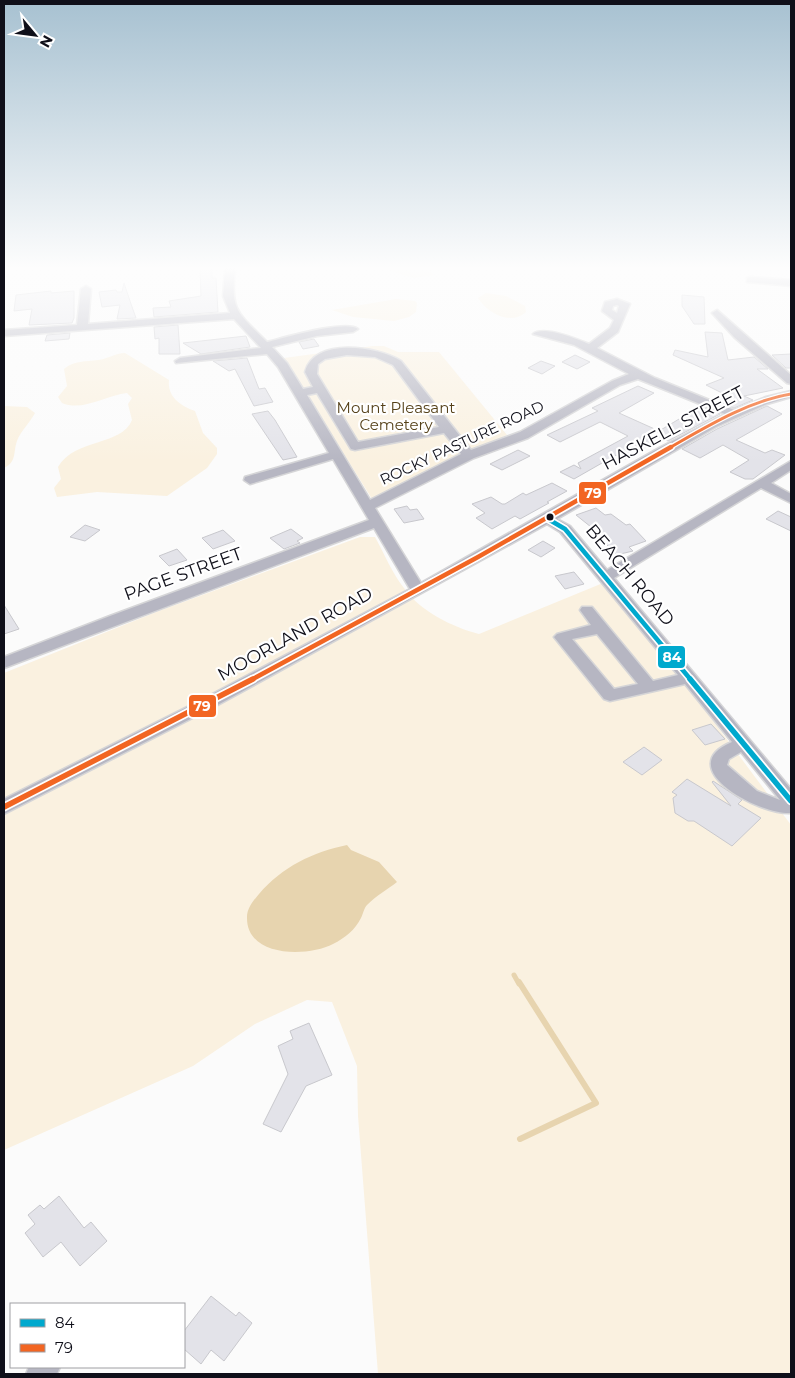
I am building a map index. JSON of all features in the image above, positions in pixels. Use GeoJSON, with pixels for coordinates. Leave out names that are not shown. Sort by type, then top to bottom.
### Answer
{"type":"FeatureCollection","features":[{"type":"Feature","properties":{"kind":"street"},"geometry":{"type":"LineString","coordinates":[[254,333],[269,348],[300,393],[418,590]]}},
{"type":"Feature","properties":{"kind":"street"},"geometry":{"type":"LineString","coordinates":[[180,361],[269,348],[316,333]]}},
{"type":"Feature","properties":{"kind":"street"},"geometry":{"type":"LineString","coordinates":[[591,348],[610,333]]}},
{"type":"Feature","properties":{"kind":"street"},"geometry":{"type":"LineString","coordinates":[[736,333],[791,381]]}},
{"type":"Feature","properties":{"kind":"street"},"geometry":{"type":"LineString","coordinates":[[538,334],[554,335],[591,348],[638,375],[734,414]]}},
{"type":"Feature","properties":{"kind":"street"},"geometry":{"type":"LineString","coordinates":[[447,429],[355,446],[320,389],[311,371],[313,364],[321,358],[346,351],[381,354],[397,363],[447,429],[462,449],[470,454]]}},
{"type":"Feature","properties":{"kind":"street","name":"ROCKY PASTURE ROAD"},"geometry":{"type":"LineString","coordinates":[[368,506],[470,454],[524,435],[616,383],[638,375]]}},
{"type":"Feature","properties":{"kind":"street"},"geometry":{"type":"LineString","coordinates":[[300,393],[320,389]]}},
{"type":"Feature","properties":{"kind":"street","name":"HASKELL STREET"},"geometry":{"type":"LineString","coordinates":[[418,590],[548,519],[680,441],[734,414],[770,399],[791,394]]}},
{"type":"Feature","properties":{"kind":"street"},"geometry":{"type":"LineString","coordinates":[[250,480],[338,454]]}},
{"type":"Feature","properties":{"kind":"street"},"geometry":{"type":"LineString","coordinates":[[606,578],[791,465]]}},
{"type":"Feature","properties":{"kind":"street"},"geometry":{"type":"LineString","coordinates":[[761,483],[791,499]]}},
{"type":"Feature","properties":{"kind":"street","name":"BEACH ROAD"},"geometry":{"type":"LineString","coordinates":[[548,519],[566,529],[791,801]]}},
{"type":"Feature","properties":{"kind":"street","name":"PAGE STREET"},"geometry":{"type":"LineString","coordinates":[[4,663],[115,619],[377,522]]}},
{"type":"Feature","properties":{"kind":"street","name":"MOORLAND ROAD"},"geometry":{"type":"LineString","coordinates":[[4,807],[208,704],[418,590]]}},
{"type":"Feature","properties":{"kind":"street"},"geometry":{"type":"LineString","coordinates":[[587,610],[649,687]]}},
{"type":"Feature","properties":{"kind":"street"},"geometry":{"type":"LineString","coordinates":[[601,628],[562,637],[610,695],[690,678]]}},
{"type":"Feature","properties":{"kind":"street"},"geometry":{"type":"LineString","coordinates":[[744,744],[725,752],[718,761],[718,767],[742,789],[761,801],[778,806],[791,806]]}},
{"type":"Feature","properties":{"kind":"green space","name":"Mount Pleasant Cemetery"},"geometry":{"type":"Polygon","coordinates":[[[384,346],[398,352],[439,352],[507,435],[372,499],[284,358],[384,346]]]}},
{"type":"Feature","properties":{"kind":"green space"},"geometry":{"type":"Polygon","coordinates":[[[125,353],[169,380],[170,391],[173,396],[180,403],[195,411],[203,433],[217,448],[217,454],[207,468],[167,496],[97,492],[57,497],[54,488],[61,479],[58,467],[66,458],[86,446],[119,434],[127,428],[132,420],[128,404],[132,398],[127,393],[78,406],[62,403],[58,397],[67,386],[64,369],[76,363],[125,353]]]}},
{"type":"Feature","properties":{"kind":"green space"},"geometry":{"type":"Polygon","coordinates":[[[4,406],[27,407],[35,413],[19,437],[13,460],[4,468],[4,406]]]}},
{"type":"Feature","properties":{"kind":"green space"},"geometry":{"type":"Polygon","coordinates":[[[360,537],[375,537],[400,582],[419,604],[437,617],[479,634],[603,583],[690,690],[791,825],[791,1374],[378,1374],[358,1116],[357,1066],[332,1002],[307,1000],[255,1024],[193,1066],[4,1150],[4,673],[159,611],[360,537]]]}},
{"type":"Feature","properties":{"kind":"shaded area"},"geometry":{"type":"Polygon","coordinates":[[[347,845],[351,850],[379,862],[397,882],[367,905],[353,930],[333,944],[309,951],[280,951],[267,947],[256,940],[249,930],[247,914],[249,907],[268,884],[288,868],[310,856],[347,845]]]}},
{"type":"Feature","properties":{"kind":"building"},"geometry":{"type":"Polygon","coordinates":[[[70,333],[69,339],[45,341],[47,335],[70,333]]]}},
{"type":"Feature","properties":{"kind":"building"},"geometry":{"type":"Polygon","coordinates":[[[155,333],[179,333],[180,354],[159,354],[159,338],[155,339],[155,333]]]}},
{"type":"Feature","properties":{"kind":"building"},"geometry":{"type":"Polygon","coordinates":[[[705,333],[722,333],[728,360],[754,357],[768,369],[757,369],[783,388],[744,396],[753,400],[734,408],[713,399],[724,394],[706,385],[724,378],[673,355],[675,350],[708,357],[705,333]]]}},
{"type":"Feature","properties":{"kind":"building"},"geometry":{"type":"Polygon","coordinates":[[[246,336],[250,347],[201,354],[183,343],[246,336]]]}},
{"type":"Feature","properties":{"kind":"building"},"geometry":{"type":"Polygon","coordinates":[[[314,339],[319,346],[303,349],[299,342],[314,339]]]}},
{"type":"Feature","properties":{"kind":"building"},"geometry":{"type":"Polygon","coordinates":[[[791,354],[791,368],[786,368],[772,355],[791,354]]]}},
{"type":"Feature","properties":{"kind":"building"},"geometry":{"type":"Polygon","coordinates":[[[575,355],[590,362],[577,369],[562,362],[575,355]]]}},
{"type":"Feature","properties":{"kind":"building"},"geometry":{"type":"Polygon","coordinates":[[[247,358],[259,389],[265,388],[273,402],[254,406],[235,369],[229,371],[213,361],[247,358]]]}},
{"type":"Feature","properties":{"kind":"building"},"geometry":{"type":"Polygon","coordinates":[[[541,361],[555,366],[542,374],[528,368],[541,361]]]}},
{"type":"Feature","properties":{"kind":"building"},"geometry":{"type":"Polygon","coordinates":[[[638,386],[654,393],[619,413],[659,431],[701,406],[720,414],[668,441],[662,438],[625,459],[616,455],[574,479],[560,472],[574,465],[581,469],[578,463],[628,436],[600,422],[560,442],[547,435],[598,411],[592,408],[638,386]]]}},
{"type":"Feature","properties":{"kind":"building"},"geometry":{"type":"Polygon","coordinates":[[[767,406],[782,414],[736,440],[765,453],[772,450],[785,455],[753,479],[745,479],[730,472],[749,460],[723,445],[700,458],[682,449],[717,429],[767,406]]]}},
{"type":"Feature","properties":{"kind":"building"},"geometry":{"type":"Polygon","coordinates":[[[268,411],[297,457],[283,460],[252,414],[268,411]]]}},
{"type":"Feature","properties":{"kind":"building"},"geometry":{"type":"Polygon","coordinates":[[[518,450],[530,456],[502,470],[490,464],[518,450]]]}},
{"type":"Feature","properties":{"kind":"building"},"geometry":{"type":"Polygon","coordinates":[[[552,483],[567,491],[520,519],[515,516],[492,529],[476,518],[485,513],[472,504],[491,497],[505,504],[523,493],[526,495],[552,483]]]}},
{"type":"Feature","properties":{"kind":"building"},"geometry":{"type":"Polygon","coordinates":[[[407,506],[410,510],[417,509],[424,519],[404,523],[394,509],[407,506]]]}},
{"type":"Feature","properties":{"kind":"building"},"geometry":{"type":"Polygon","coordinates":[[[596,508],[605,515],[611,514],[626,525],[630,524],[646,541],[629,547],[633,551],[616,555],[591,527],[576,515],[596,508]]]}},
{"type":"Feature","properties":{"kind":"building"},"geometry":{"type":"Polygon","coordinates":[[[778,511],[791,517],[791,531],[766,519],[778,511]]]}},
{"type":"Feature","properties":{"kind":"building"},"geometry":{"type":"Polygon","coordinates":[[[85,525],[100,530],[85,541],[70,537],[85,525]]]}},
{"type":"Feature","properties":{"kind":"building"},"geometry":{"type":"Polygon","coordinates":[[[291,529],[303,538],[297,541],[300,543],[284,549],[270,538],[291,529]]]}},
{"type":"Feature","properties":{"kind":"building"},"geometry":{"type":"Polygon","coordinates":[[[223,530],[235,541],[213,549],[202,538],[223,530]]]}},
{"type":"Feature","properties":{"kind":"building"},"geometry":{"type":"Polygon","coordinates":[[[543,541],[555,548],[541,557],[528,550],[543,541]]]}},
{"type":"Feature","properties":{"kind":"building"},"geometry":{"type":"Polygon","coordinates":[[[177,549],[187,560],[169,566],[159,556],[177,549]]]}},
{"type":"Feature","properties":{"kind":"building"},"geometry":{"type":"Polygon","coordinates":[[[574,572],[584,584],[565,589],[555,576],[574,572]]]}},
{"type":"Feature","properties":{"kind":"building"},"geometry":{"type":"Polygon","coordinates":[[[4,605],[19,629],[4,634],[4,605]]]}},
{"type":"Feature","properties":{"kind":"building"},"geometry":{"type":"Polygon","coordinates":[[[711,724],[725,739],[705,745],[692,730],[711,724]]]}},
{"type":"Feature","properties":{"kind":"building"},"geometry":{"type":"Polygon","coordinates":[[[644,747],[662,760],[642,775],[623,762],[644,747]]]}},
{"type":"Feature","properties":{"kind":"building"},"geometry":{"type":"Polygon","coordinates":[[[687,779],[731,806],[713,781],[742,800],[738,804],[761,818],[732,846],[694,821],[688,821],[675,813],[673,798],[677,795],[672,792],[687,779]]]}},
{"type":"Feature","properties":{"kind":"building"},"geometry":{"type":"Polygon","coordinates":[[[309,1023],[332,1075],[306,1086],[281,1132],[263,1124],[288,1074],[278,1046],[293,1039],[290,1031],[309,1023]]]}},
{"type":"Feature","properties":{"kind":"building"},"geometry":{"type":"Polygon","coordinates":[[[59,1196],[84,1228],[91,1222],[107,1241],[80,1266],[61,1242],[43,1257],[25,1233],[35,1224],[28,1215],[40,1205],[44,1209],[59,1196]]]}},
{"type":"Feature","properties":{"kind":"building"},"geometry":{"type":"Polygon","coordinates":[[[211,1296],[236,1316],[239,1312],[252,1323],[224,1361],[211,1350],[201,1364],[185,1350],[185,1330],[211,1296]]]}},
{"type":"Feature","properties":{"kind":"waterway"},"geometry":{"type":"LineString","coordinates":[[514,975],[519,984]]}},
{"type":"Feature","properties":{"kind":"waterway"},"geometry":{"type":"LineString","coordinates":[[519,982],[596,1103],[520,1139]]}},
{"type":"Feature","properties":{"kind":"transit line","name":"79"},"geometry":{"type":"LineString","coordinates":[[4,807],[209,703],[344,631],[569,507],[688,437],[757,404],[791,394]]}},
{"type":"Feature","properties":{"kind":"transit line","name":"84"},"geometry":{"type":"LineString","coordinates":[[548,519],[565,529],[791,801]]}}]}
